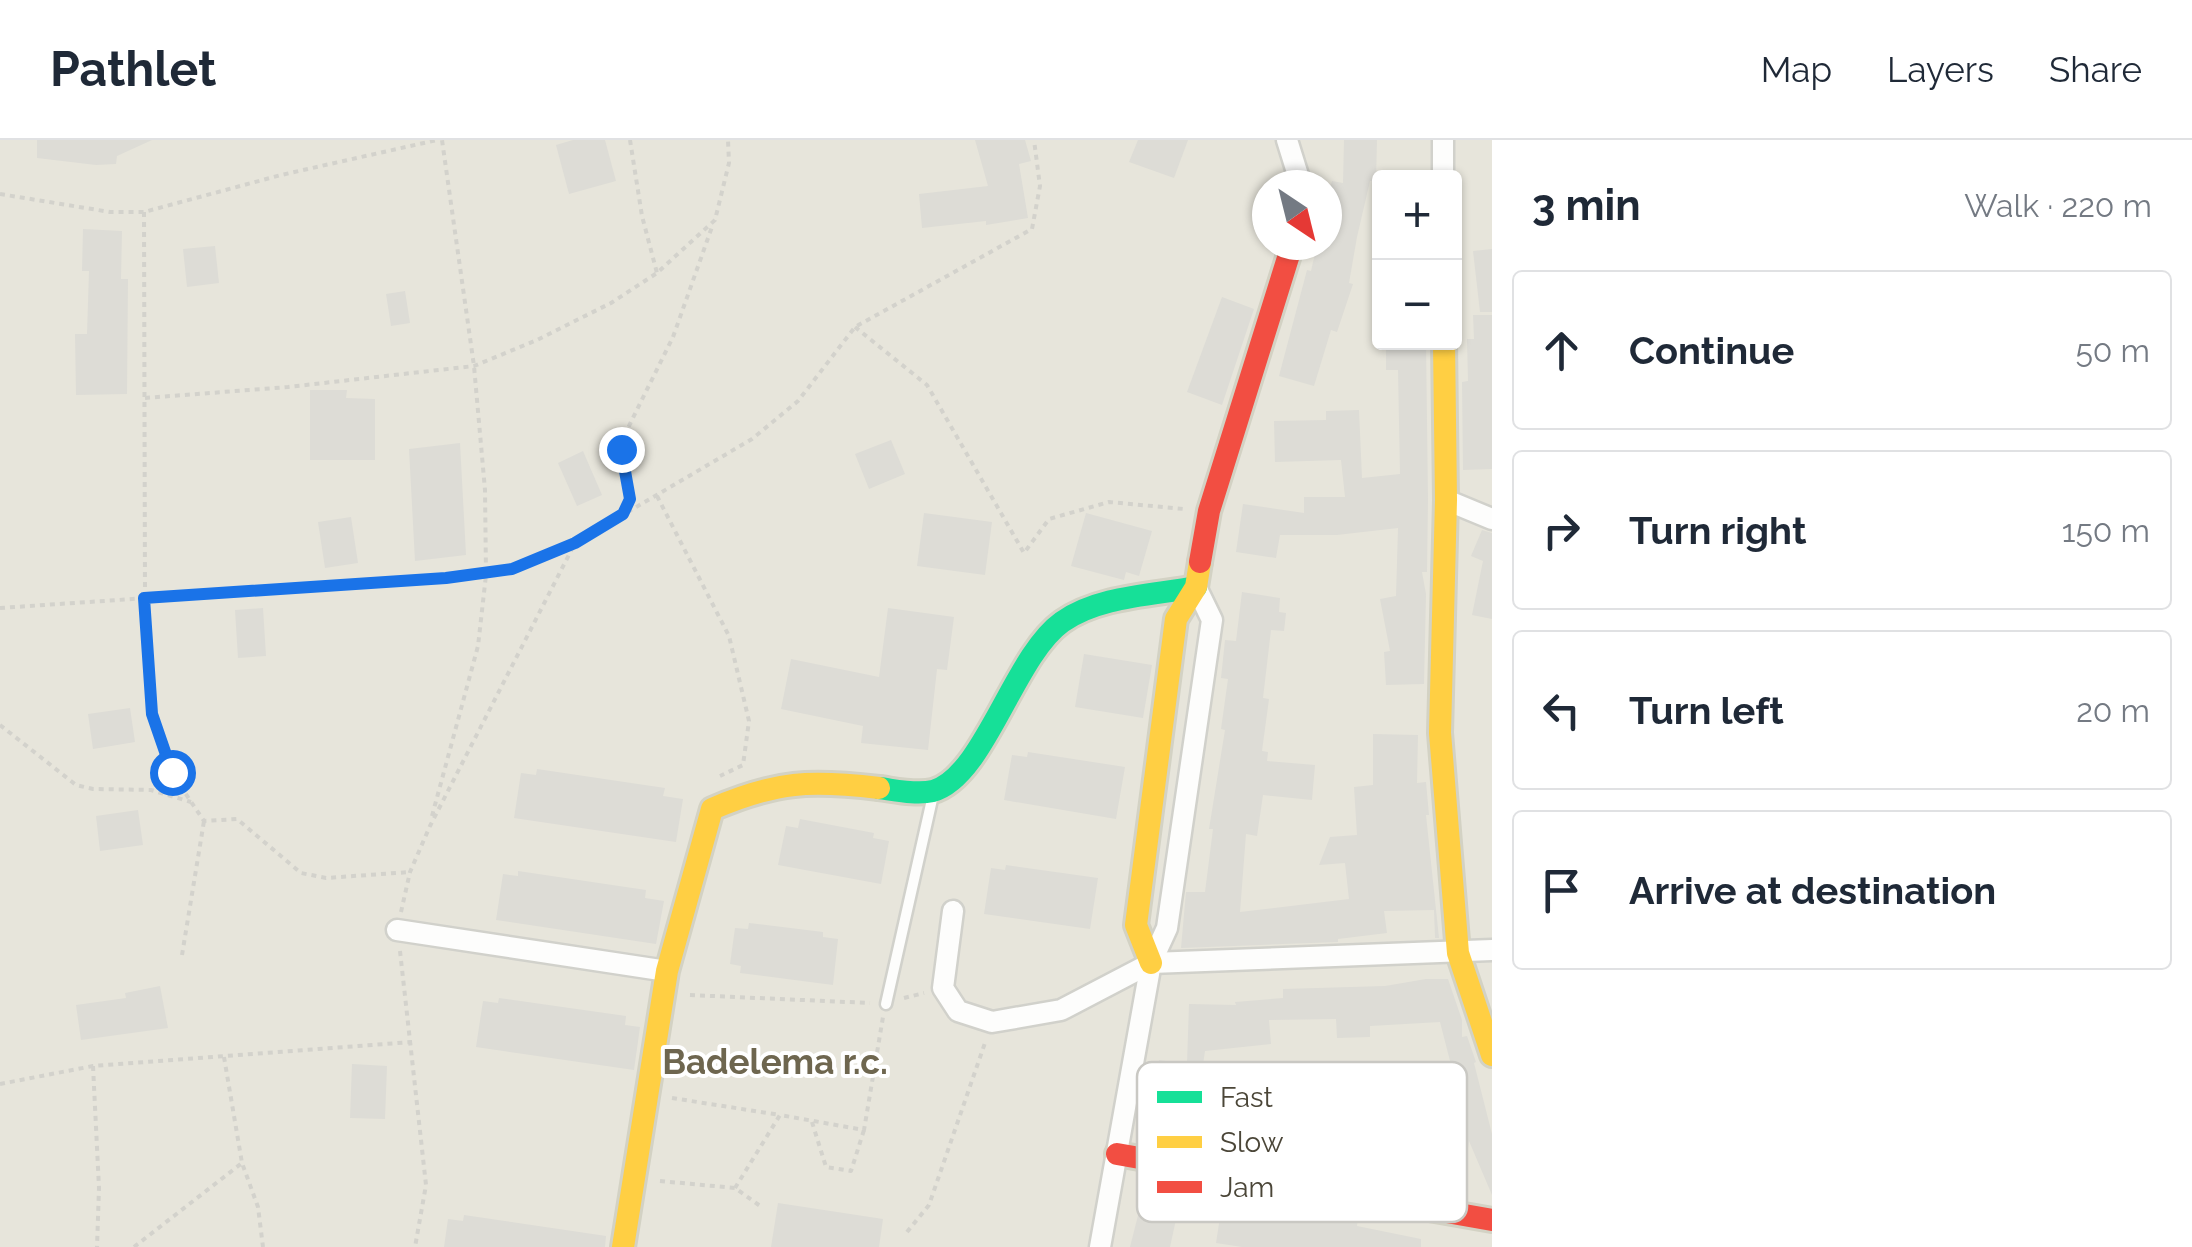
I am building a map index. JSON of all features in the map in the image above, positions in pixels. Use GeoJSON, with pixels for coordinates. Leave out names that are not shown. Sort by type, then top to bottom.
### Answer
{"type":"FeatureCollection","features":[{"type":"Feature","properties":{"kind":"street"},"geometry":{"type":"LineString","coordinates":[[1287,140],[1296,170]]}},
{"type":"Feature","properties":{"kind":"street"},"geometry":{"type":"LineString","coordinates":[[1443,140],[1443,170]]}},
{"type":"Feature","properties":{"kind":"street"},"geometry":{"type":"LineString","coordinates":[[1151,963],[1136,925],[1176,619],[1196,587],[1209,511],[1287,260]]}},
{"type":"Feature","properties":{"kind":"street"},"geometry":{"type":"LineString","coordinates":[[1444,350],[1446,500],[1440,733],[1458,953],[1492,1054]]}},
{"type":"Feature","properties":{"kind":"street"},"geometry":{"type":"LineString","coordinates":[[1446,500],[1492,519]]}},
{"type":"Feature","properties":{"kind":"street"},"geometry":{"type":"LineString","coordinates":[[623,1247],[666,983],[712,809],[757,789],[808,781],[934,791],[958,774],[1042,642],[1062,622],[1086,611],[1196,587]]}},
{"type":"Feature","properties":{"kind":"street"},"geometry":{"type":"LineString","coordinates":[[1100,1247],[1151,963],[1168,928],[1212,620],[1196,587]]}},
{"type":"Feature","properties":{"kind":"street"},"geometry":{"type":"LineString","coordinates":[[953,911],[943,988],[958,1011],[992,1022],[1061,1010],[1151,963],[1492,950]]}},
{"type":"Feature","properties":{"kind":"street"},"geometry":{"type":"LineString","coordinates":[[397,930],[666,983]]}},
{"type":"Feature","properties":{"kind":"street"},"geometry":{"type":"LineString","coordinates":[[1117,1154],[1137,1158]]}},
{"type":"Feature","properties":{"kind":"street"},"geometry":{"type":"LineString","coordinates":[[1467,1216],[1492,1220]]}},
{"type":"Feature","properties":{"kind":"lane"},"geometry":{"type":"LineString","coordinates":[[886,1004],[934,791]]}},
{"type":"Feature","properties":{"kind":"path"},"geometry":{"type":"LineString","coordinates":[[0,194],[110,212],[144,212],[281,175],[440,140],[474,366],[486,575],[478,646],[430,826]]}},
{"type":"Feature","properties":{"kind":"path"},"geometry":{"type":"LineString","coordinates":[[630,140],[642,216],[657,273]]}},
{"type":"Feature","properties":{"kind":"path"},"geometry":{"type":"LineString","coordinates":[[623,514],[630,499],[622,442],[673,337],[715,220],[729,164],[728,140]]}},
{"type":"Feature","properties":{"kind":"path"},"geometry":{"type":"LineString","coordinates":[[0,608],[486,575],[512,569],[575,543],[752,439],[798,401],[856,327],[1032,229],[1040,186],[1034,140]]}},
{"type":"Feature","properties":{"kind":"path"},"geometry":{"type":"LineString","coordinates":[[144,212],[144,598],[152,714],[172,772],[204,822],[182,954]]}},
{"type":"Feature","properties":{"kind":"path"},"geometry":{"type":"LineString","coordinates":[[145,398],[474,366],[611,303],[657,273],[715,220]]}},
{"type":"Feature","properties":{"kind":"path"},"geometry":{"type":"LineString","coordinates":[[856,327],[927,385],[1024,553],[1049,520],[1110,502],[1209,511]]}},
{"type":"Feature","properties":{"kind":"path"},"geometry":{"type":"LineString","coordinates":[[657,496],[729,636],[749,721],[742,765],[710,782]]}},
{"type":"Feature","properties":{"kind":"path"},"geometry":{"type":"LineString","coordinates":[[416,1247],[426,1185],[397,930],[410,872],[575,543]]}},
{"type":"Feature","properties":{"kind":"path"},"geometry":{"type":"LineString","coordinates":[[0,725],[76,785],[151,790],[192,802]]}},
{"type":"Feature","properties":{"kind":"path"},"geometry":{"type":"LineString","coordinates":[[204,822],[237,819],[301,873],[326,878],[410,872]]}},
{"type":"Feature","properties":{"kind":"path"},"geometry":{"type":"LineString","coordinates":[[666,983],[886,1004],[943,988]]}},
{"type":"Feature","properties":{"kind":"path"},"geometry":{"type":"LineString","coordinates":[[812,1120],[826,1167],[851,1171],[864,1130],[886,1004]]}},
{"type":"Feature","properties":{"kind":"path"},"geometry":{"type":"LineString","coordinates":[[907,1232],[930,1205],[992,1022]]}},
{"type":"Feature","properties":{"kind":"path"},"geometry":{"type":"LineString","coordinates":[[0,1084],[93,1066],[412,1042]]}},
{"type":"Feature","properties":{"kind":"path"},"geometry":{"type":"LineString","coordinates":[[224,1056],[242,1163],[258,1207],[263,1247]]}},
{"type":"Feature","properties":{"kind":"path"},"geometry":{"type":"LineString","coordinates":[[93,1066],[99,1188],[97,1247]]}},
{"type":"Feature","properties":{"kind":"path"},"geometry":{"type":"LineString","coordinates":[[648,1094],[864,1130]]}},
{"type":"Feature","properties":{"kind":"path"},"geometry":{"type":"LineString","coordinates":[[735,1188],[780,1115]]}},
{"type":"Feature","properties":{"kind":"path"},"geometry":{"type":"LineString","coordinates":[[134,1247],[242,1163]]}},
{"type":"Feature","properties":{"kind":"path"},"geometry":{"type":"LineString","coordinates":[[634,1178],[735,1188],[763,1208]]}},
{"type":"Feature","properties":{"kind":"shaded area"},"geometry":{"type":"Polygon","coordinates":[[[0,140],[1492,140],[1492,1247],[0,1247],[0,140]]]}},
{"type":"Feature","properties":{"kind":"building"},"geometry":{"type":"Polygon","coordinates":[[[37,140],[152,140],[117,156],[116,164],[96,165],[37,158],[37,140]]]}},
{"type":"Feature","properties":{"kind":"building"},"geometry":{"type":"Polygon","coordinates":[[[573,140],[605,140],[616,181],[569,194],[556,145],[573,140]]]}},
{"type":"Feature","properties":{"kind":"building"},"geometry":{"type":"Polygon","coordinates":[[[975,140],[1025,140],[1031,161],[1019,164],[1028,218],[986,225],[986,221],[922,228],[919,194],[988,186],[975,140]]]}},
{"type":"Feature","properties":{"kind":"building"},"geometry":{"type":"Polygon","coordinates":[[[1138,140],[1188,140],[1174,178],[1129,162],[1138,140]]]}},
{"type":"Feature","properties":{"kind":"building"},"geometry":{"type":"Polygon","coordinates":[[[1344,140],[1377,140],[1376,170],[1372,170],[1357,237],[1349,283],[1353,284],[1337,332],[1331,330],[1314,386],[1279,376],[1307,270],[1311,271],[1314,260],[1342,260],[1344,140]]]}},
{"type":"Feature","properties":{"kind":"building"},"geometry":{"type":"Polygon","coordinates":[[[83,229],[122,231],[121,279],[128,279],[127,394],[76,395],[75,334],[87,334],[89,271],[82,271],[83,229]]]}},
{"type":"Feature","properties":{"kind":"building"},"geometry":{"type":"Polygon","coordinates":[[[215,246],[219,283],[187,287],[183,249],[215,246]]]}},
{"type":"Feature","properties":{"kind":"building"},"geometry":{"type":"Polygon","coordinates":[[[1492,249],[1492,312],[1480,312],[1473,251],[1492,249]]]}},
{"type":"Feature","properties":{"kind":"building"},"geometry":{"type":"Polygon","coordinates":[[[405,291],[410,323],[391,326],[386,294],[405,291]]]}},
{"type":"Feature","properties":{"kind":"building"},"geometry":{"type":"Polygon","coordinates":[[[1222,297],[1254,309],[1222,405],[1187,392],[1222,297]]]}},
{"type":"Feature","properties":{"kind":"building"},"geometry":{"type":"Polygon","coordinates":[[[1473,315],[1492,315],[1492,469],[1463,470],[1462,382],[1468,381],[1467,339],[1474,339],[1473,315]]]}},
{"type":"Feature","properties":{"kind":"building"},"geometry":{"type":"Polygon","coordinates":[[[1386,350],[1426,350],[1424,684],[1386,685],[1384,652],[1390,651],[1380,599],[1396,596],[1398,528],[1337,535],[1280,535],[1276,558],[1236,552],[1243,504],[1304,513],[1304,497],[1345,497],[1341,460],[1275,462],[1274,421],[1326,420],[1326,411],[1359,410],[1362,478],[1400,474],[1398,370],[1386,370],[1386,350]]]}},
{"type":"Feature","properties":{"kind":"building"},"geometry":{"type":"Polygon","coordinates":[[[310,390],[347,390],[346,398],[375,399],[375,460],[310,460],[310,390]]]}},
{"type":"Feature","properties":{"kind":"building"},"geometry":{"type":"Polygon","coordinates":[[[891,440],[905,474],[869,489],[855,454],[891,440]]]}},
{"type":"Feature","properties":{"kind":"building"},"geometry":{"type":"Polygon","coordinates":[[[460,443],[466,555],[415,561],[409,449],[460,443]]]}},
{"type":"Feature","properties":{"kind":"building"},"geometry":{"type":"Polygon","coordinates":[[[583,451],[602,495],[577,506],[558,463],[583,451]]]}},
{"type":"Feature","properties":{"kind":"building"},"geometry":{"type":"Polygon","coordinates":[[[924,513],[992,522],[985,575],[917,566],[924,513]]]}},
{"type":"Feature","properties":{"kind":"building"},"geometry":{"type":"Polygon","coordinates":[[[1086,513],[1152,531],[1139,576],[1126,572],[1124,580],[1071,566],[1086,513]]]}},
{"type":"Feature","properties":{"kind":"building"},"geometry":{"type":"Polygon","coordinates":[[[351,517],[358,563],[325,568],[318,522],[351,517]]]}},
{"type":"Feature","properties":{"kind":"building"},"geometry":{"type":"Polygon","coordinates":[[[1482,530],[1492,533],[1492,619],[1472,615],[1483,561],[1471,556],[1482,530]]]}},
{"type":"Feature","properties":{"kind":"building"},"geometry":{"type":"Polygon","coordinates":[[[1242,592],[1280,598],[1279,612],[1286,613],[1284,631],[1271,630],[1263,698],[1269,699],[1262,751],[1268,752],[1267,761],[1315,765],[1312,800],[1263,795],[1257,836],[1246,834],[1240,912],[1349,899],[1345,863],[1319,865],[1330,837],[1357,835],[1354,787],[1373,785],[1373,734],[1418,735],[1417,783],[1426,782],[1439,938],[1435,938],[1434,910],[1384,911],[1387,933],[1338,942],[1181,948],[1186,892],[1205,892],[1213,829],[1209,829],[1225,730],[1221,729],[1228,679],[1221,678],[1225,640],[1236,641],[1242,592]]]}},
{"type":"Feature","properties":{"kind":"building"},"geometry":{"type":"Polygon","coordinates":[[[263,608],[266,656],[238,658],[235,610],[263,608]]]}},
{"type":"Feature","properties":{"kind":"building"},"geometry":{"type":"Polygon","coordinates":[[[888,608],[954,617],[947,670],[937,669],[928,750],[861,743],[863,726],[781,709],[791,659],[879,677],[888,608]]]}},
{"type":"Feature","properties":{"kind":"building"},"geometry":{"type":"Polygon","coordinates":[[[1084,654],[1152,665],[1143,718],[1075,707],[1084,654]]]}},
{"type":"Feature","properties":{"kind":"building"},"geometry":{"type":"Polygon","coordinates":[[[130,708],[135,742],[93,749],[88,714],[130,708]]]}},
{"type":"Feature","properties":{"kind":"building"},"geometry":{"type":"Polygon","coordinates":[[[1028,752],[1125,767],[1116,819],[1004,800],[1012,755],[1027,757],[1028,752]]]}},
{"type":"Feature","properties":{"kind":"building"},"geometry":{"type":"Polygon","coordinates":[[[537,769],[665,788],[663,796],[683,799],[676,842],[514,818],[521,773],[536,775],[537,769]]]}},
{"type":"Feature","properties":{"kind":"building"},"geometry":{"type":"Polygon","coordinates":[[[138,810],[143,845],[100,851],[96,816],[138,810]]]}},
{"type":"Feature","properties":{"kind":"building"},"geometry":{"type":"Polygon","coordinates":[[[800,819],[874,833],[873,838],[889,841],[881,884],[778,865],[786,826],[798,828],[800,819]]]}},
{"type":"Feature","properties":{"kind":"building"},"geometry":{"type":"Polygon","coordinates":[[[1006,865],[1098,878],[1090,929],[984,914],[991,868],[1005,870],[1006,865]]]}},
{"type":"Feature","properties":{"kind":"building"},"geometry":{"type":"Polygon","coordinates":[[[518,871],[646,890],[645,898],[664,901],[656,944],[496,920],[503,874],[518,876],[518,871]]]}},
{"type":"Feature","properties":{"kind":"building"},"geometry":{"type":"Polygon","coordinates":[[[749,923],[823,932],[823,937],[838,939],[833,985],[740,973],[741,966],[730,964],[735,928],[748,929],[749,923]]]}},
{"type":"Feature","properties":{"kind":"building"},"geometry":{"type":"Polygon","coordinates":[[[1448,979],[1462,1020],[1462,1037],[1467,1036],[1476,1062],[1492,1134],[1492,1195],[1469,1141],[1467,1155],[1467,1062],[1450,1062],[1440,1022],[1370,1026],[1370,1037],[1337,1038],[1336,1019],[1269,1020],[1271,1044],[1205,1051],[1203,1062],[1187,1062],[1189,1004],[1236,1005],[1235,1002],[1283,998],[1283,989],[1385,986],[1448,979]]]}},
{"type":"Feature","properties":{"kind":"building"},"geometry":{"type":"Polygon","coordinates":[[[160,986],[168,1028],[81,1040],[76,1005],[126,998],[125,993],[160,986]]]}},
{"type":"Feature","properties":{"kind":"building"},"geometry":{"type":"Polygon","coordinates":[[[499,998],[626,1016],[625,1025],[640,1027],[634,1070],[476,1047],[483,1001],[498,1003],[499,998]]]}},
{"type":"Feature","properties":{"kind":"building"},"geometry":{"type":"Polygon","coordinates":[[[352,1064],[387,1066],[385,1119],[350,1118],[352,1064]]]}},
{"type":"Feature","properties":{"kind":"building"},"geometry":{"type":"Polygon","coordinates":[[[778,1203],[883,1219],[879,1247],[771,1247],[778,1203]]]}},
{"type":"Feature","properties":{"kind":"building"},"geometry":{"type":"Polygon","coordinates":[[[464,1215],[606,1236],[605,1247],[444,1247],[448,1219],[463,1221],[464,1215]]]}},
{"type":"Feature","properties":{"kind":"building"},"geometry":{"type":"Polygon","coordinates":[[[1137,1219],[1175,1222],[1170,1247],[1130,1247],[1137,1219]]]}},
{"type":"Feature","properties":{"kind":"building"},"geometry":{"type":"Polygon","coordinates":[[[1219,1222],[1358,1222],[1357,1226],[1421,1239],[1421,1247],[1242,1247],[1216,1243],[1219,1222]]]}},
{"type":"Feature","properties":{"kind":"traffic: fast"},"geometry":{"type":"LineString","coordinates":[[879,788],[926,792],[951,781],[984,740],[1045,638],[1076,613],[1109,602],[1196,587]]}},
{"type":"Feature","properties":{"kind":"traffic: slow"},"geometry":{"type":"LineString","coordinates":[[1444,350],[1446,500],[1440,733],[1458,953],[1492,1055]]}},
{"type":"Feature","properties":{"kind":"traffic: slow"},"geometry":{"type":"LineString","coordinates":[[1151,963],[1136,925],[1176,619],[1196,587],[1200,562]]}},
{"type":"Feature","properties":{"kind":"traffic: slow"},"geometry":{"type":"LineString","coordinates":[[623,1247],[667,971],[712,809],[794,785],[879,788]]}},
{"type":"Feature","properties":{"kind":"traffic: jam"},"geometry":{"type":"LineString","coordinates":[[1200,562],[1209,511],[1287,260]]}},
{"type":"Feature","properties":{"kind":"traffic: jam"},"geometry":{"type":"LineString","coordinates":[[1117,1154],[1137,1158]]}},
{"type":"Feature","properties":{"kind":"traffic: jam"},"geometry":{"type":"LineString","coordinates":[[1467,1216],[1492,1220]]}},
{"type":"Feature","properties":{"kind":"district","name":"Badelema r.c."},"geometry":{"type":"Point","coordinates":[775,1061]}},
{"type":"Feature","properties":{"kind":"route"},"geometry":{"type":"LineString","coordinates":[[172,772],[152,714],[144,598],[486,575],[512,569],[575,543],[623,514],[630,499],[621,449]]}}]}
